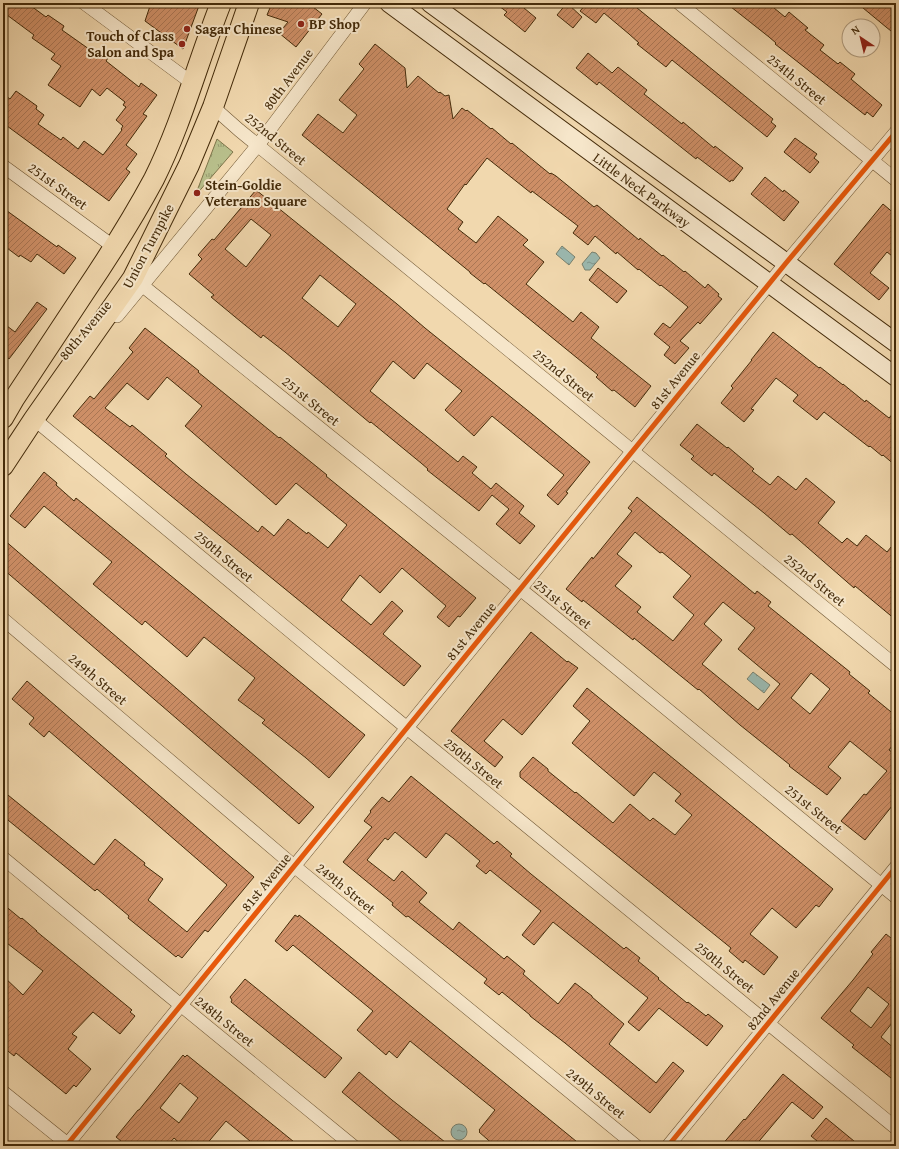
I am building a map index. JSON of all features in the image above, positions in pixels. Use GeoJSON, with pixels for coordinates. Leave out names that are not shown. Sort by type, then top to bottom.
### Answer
{"type":"FeatureCollection","features":[{"type":"Feature","properties":{"kind":"main road","name":"Union Turnpike"},"geometry":{"type":"LineString","coordinates":[[3,418],[9,395],[114,247],[154,178],[170,143],[221,3]]}},
{"type":"Feature","properties":{"kind":"main road","name":"Union Turnpike"},"geometry":{"type":"LineString","coordinates":[[3,466],[52,394],[138,282],[213,106],[248,3]]}},
{"type":"Feature","properties":{"kind":"main road","name":"Little Neck Parkway"},"geometry":{"type":"LineString","coordinates":[[389,3],[896,377]]}},
{"type":"Feature","properties":{"kind":"main road","name":"Little Neck Parkway"},"geometry":{"type":"LineString","coordinates":[[430,3],[896,343]]}},
{"type":"Feature","properties":{"kind":"street"},"geometry":{"type":"LineString","coordinates":[[84,3],[192,83]]}},
{"type":"Feature","properties":{"kind":"street","name":"80th Avenue"},"geometry":{"type":"LineString","coordinates":[[138,282],[258,145],[365,3]]}},
{"type":"Feature","properties":{"kind":"street","name":"254th Street"},"geometry":{"type":"LineString","coordinates":[[679,3],[896,180]]}},
{"type":"Feature","properties":{"kind":"street","name":"252nd Street"},"geometry":{"type":"LineString","coordinates":[[213,106],[239,130],[896,666]]}},
{"type":"Feature","properties":{"kind":"street","name":"81st Avenue"},"geometry":{"type":"LineString","coordinates":[[68,1145],[180,1005],[786,263],[896,132]]}},
{"type":"Feature","properties":{"kind":"street","name":"251st Street"},"geometry":{"type":"LineString","coordinates":[[3,166],[114,247]]}},
{"type":"Feature","properties":{"kind":"street","name":"251st Street"},"geometry":{"type":"LineString","coordinates":[[138,282],[520,590],[896,897]]}},
{"type":"Feature","properties":{"kind":"street","name":"250th Street"},"geometry":{"type":"LineString","coordinates":[[34,419],[406,728],[896,1128]]}},
{"type":"Feature","properties":{"kind":"street","name":"249th Street"},"geometry":{"type":"LineString","coordinates":[[3,619],[294,866],[636,1146]]}},
{"type":"Feature","properties":{"kind":"street","name":"248th Street"},"geometry":{"type":"LineString","coordinates":[[3,858],[353,1146]]}},
{"type":"Feature","properties":{"kind":"street","name":"82nd Avenue"},"geometry":{"type":"LineString","coordinates":[[668,1146],[896,867]]}},
{"type":"Feature","properties":{"kind":"street"},"geometry":{"type":"LineString","coordinates":[[3,1092],[68,1145]]}},
{"type":"Feature","properties":{"kind":"green space"},"geometry":{"type":"Polygon","coordinates":[[[217,139],[233,152],[195,196],[217,139]]]}},
{"type":"Feature","properties":{"kind":"water"},"geometry":{"type":"Polygon","coordinates":[[[562,246],[575,257],[569,265],[556,254],[562,246]]]}},
{"type":"Feature","properties":{"kind":"water"},"geometry":{"type":"Polygon","coordinates":[[[592,252],[596,253],[600,258],[590,270],[585,270],[582,264],[592,252]]]}},
{"type":"Feature","properties":{"kind":"water"},"geometry":{"type":"Polygon","coordinates":[[[753,672],[770,685],[764,693],[747,679],[753,672]]]}},
{"type":"Feature","properties":{"kind":"water"},"geometry":{"type":"Polygon","coordinates":[[[456,1124],[462,1124],[467,1129],[465,1138],[462,1140],[456,1140],[451,1135],[451,1129],[456,1124]]]}},
{"type":"Feature","properties":{"kind":"building"},"geometry":{"type":"Polygon","coordinates":[[[3,3],[27,3],[46,17],[48,15],[64,26],[62,30],[96,54],[98,51],[108,58],[106,61],[139,87],[141,83],[157,95],[143,114],[147,116],[126,145],[137,154],[126,169],[130,172],[109,201],[3,123],[3,94],[10,99],[16,91],[37,106],[36,109],[44,115],[38,124],[61,140],[63,137],[78,149],[84,141],[103,155],[122,130],[121,129],[123,126],[116,120],[126,107],[123,105],[125,102],[107,88],[100,96],[92,89],[80,107],[48,85],[61,66],[51,59],[55,54],[32,38],[34,35],[3,12],[3,3]]]}},
{"type":"Feature","properties":{"kind":"building"},"geometry":{"type":"Polygon","coordinates":[[[151,3],[200,3],[183,49],[145,21],[151,3]]]}},
{"type":"Feature","properties":{"kind":"building","name":"BP Shop"},"geometry":{"type":"Polygon","coordinates":[[[272,3],[308,3],[322,14],[296,47],[279,33],[288,22],[267,15],[272,3]]]}},
{"type":"Feature","properties":{"kind":"building"},"geometry":{"type":"Polygon","coordinates":[[[495,3],[518,3],[536,18],[525,32],[504,15],[507,12],[495,3]]]}},
{"type":"Feature","properties":{"kind":"building"},"geometry":{"type":"Polygon","coordinates":[[[567,3],[582,17],[573,28],[557,15],[567,3]]]}},
{"type":"Feature","properties":{"kind":"building"},"geometry":{"type":"Polygon","coordinates":[[[587,3],[631,3],[773,119],[771,122],[776,126],[767,137],[672,60],[666,67],[637,44],[639,43],[604,13],[596,23],[580,11],[587,3]]]}},
{"type":"Feature","properties":{"kind":"building"},"geometry":{"type":"Polygon","coordinates":[[[726,3],[768,3],[785,17],[789,12],[808,28],[805,30],[824,45],[820,50],[838,64],[840,62],[855,74],[851,79],[882,105],[873,117],[867,112],[865,115],[726,3]]]}},
{"type":"Feature","properties":{"kind":"building"},"geometry":{"type":"Polygon","coordinates":[[[857,3],[896,3],[896,35],[881,23],[881,18],[875,18],[857,3]]]}},
{"type":"Feature","properties":{"kind":"building"},"geometry":{"type":"Polygon","coordinates":[[[375,44],[405,68],[407,88],[418,76],[439,93],[440,92],[445,96],[449,95],[453,119],[462,108],[466,111],[467,110],[511,144],[512,143],[550,174],[551,173],[556,176],[594,207],[597,205],[639,240],[640,238],[662,256],[663,255],[684,272],[685,271],[705,288],[708,284],[719,294],[718,296],[722,299],[700,324],[698,322],[680,341],[689,348],[675,364],[664,355],[670,347],[654,334],[663,323],[670,328],[688,307],[661,285],[660,286],[639,269],[638,270],[617,252],[616,254],[595,236],[588,245],[573,233],[578,226],[532,191],[531,193],[487,158],[466,185],[465,184],[447,209],[463,222],[458,229],[476,243],[498,216],[528,240],[523,245],[544,262],[526,284],[573,322],[581,312],[599,327],[591,338],[651,386],[635,407],[614,390],[612,391],[596,377],[598,375],[485,283],[484,284],[470,273],[302,135],[318,114],[343,133],[357,115],[339,100],[364,69],[359,64],[375,44]]]}},
{"type":"Feature","properties":{"kind":"building"},"geometry":{"type":"Polygon","coordinates":[[[588,53],[612,73],[618,67],[647,90],[644,94],[682,124],[683,122],[714,148],[715,146],[743,168],[733,181],[731,180],[730,182],[697,157],[696,159],[599,82],[597,85],[576,68],[588,53]]]}},
{"type":"Feature","properties":{"kind":"building"},"geometry":{"type":"Polygon","coordinates":[[[795,138],[817,154],[814,158],[819,162],[810,173],[784,152],[795,138]]]}},
{"type":"Feature","properties":{"kind":"building"},"geometry":{"type":"Polygon","coordinates":[[[765,177],[783,192],[784,190],[799,202],[784,221],[751,194],[765,177]]]}},
{"type":"Feature","properties":{"kind":"building"},"geometry":{"type":"Polygon","coordinates":[[[256,190],[590,462],[566,492],[568,493],[558,505],[547,495],[564,475],[492,416],[474,436],[445,410],[462,391],[427,363],[414,379],[393,361],[370,391],[458,462],[463,456],[477,467],[472,473],[491,489],[496,483],[524,506],[519,513],[535,526],[520,544],[496,524],[509,509],[492,495],[479,511],[427,470],[428,469],[421,463],[371,422],[370,423],[285,352],[263,335],[261,338],[211,297],[214,295],[189,274],[202,259],[198,255],[212,239],[214,240],[256,190]],[[251,219],[225,249],[246,267],[271,235],[251,219]],[[320,275],[302,298],[338,327],[356,304],[320,275]]]}},
{"type":"Feature","properties":{"kind":"building"},"geometry":{"type":"Polygon","coordinates":[[[883,204],[896,215],[896,259],[887,252],[870,273],[889,288],[879,300],[834,264],[883,204]]]}},
{"type":"Feature","properties":{"kind":"building"},"geometry":{"type":"Polygon","coordinates":[[[3,208],[57,247],[58,245],[76,258],[64,274],[37,254],[31,262],[20,255],[19,257],[3,245],[3,208]]]}},
{"type":"Feature","properties":{"kind":"building"},"geometry":{"type":"Polygon","coordinates":[[[598,268],[627,291],[617,303],[589,280],[598,268]]]}},
{"type":"Feature","properties":{"kind":"building"},"geometry":{"type":"Polygon","coordinates":[[[37,302],[47,309],[9,359],[3,354],[3,323],[15,332],[37,302]]]}},
{"type":"Feature","properties":{"kind":"building"},"geometry":{"type":"Polygon","coordinates":[[[145,328],[476,598],[460,617],[458,616],[449,627],[437,617],[446,606],[402,568],[380,593],[360,575],[341,600],[371,625],[392,601],[403,611],[383,634],[421,666],[404,686],[73,416],[90,396],[94,399],[133,352],[129,348],[145,328]],[[167,377],[148,400],[127,383],[105,408],[130,427],[132,425],[167,454],[165,456],[186,474],[258,532],[262,526],[274,536],[288,519],[307,534],[308,532],[328,548],[347,525],[296,483],[276,505],[185,426],[202,406],[167,377]]]}},
{"type":"Feature","properties":{"kind":"building"},"geometry":{"type":"Polygon","coordinates":[[[773,332],[819,368],[820,367],[865,402],[866,400],[889,418],[896,410],[896,466],[824,412],[817,420],[793,401],[798,395],[776,378],[751,409],[754,410],[744,422],[721,403],[733,388],[731,386],[773,332]]]}},
{"type":"Feature","properties":{"kind":"building"},"geometry":{"type":"Polygon","coordinates":[[[697,424],[727,448],[728,447],[754,469],[752,471],[770,485],[778,476],[796,490],[806,478],[835,502],[818,523],[842,543],[847,538],[857,546],[866,535],[887,552],[896,541],[896,620],[855,586],[854,588],[792,534],[790,535],[714,473],[712,476],[691,459],[694,456],[680,445],[697,424]]]}},
{"type":"Feature","properties":{"kind":"building"},"geometry":{"type":"Polygon","coordinates":[[[44,472],[74,501],[76,498],[365,735],[329,778],[262,723],[265,720],[238,700],[255,678],[249,673],[204,637],[187,657],[145,621],[142,625],[93,584],[112,562],[44,506],[25,528],[10,516],[44,472]]]}},
{"type":"Feature","properties":{"kind":"building"},"geometry":{"type":"Polygon","coordinates":[[[637,497],[755,594],[757,591],[771,602],[768,606],[850,672],[849,674],[870,691],[868,693],[896,716],[896,741],[889,750],[896,755],[896,801],[865,840],[841,821],[864,794],[866,795],[887,771],[850,741],[828,767],[841,778],[827,795],[789,766],[790,765],[740,725],[699,689],[698,690],[634,638],[633,640],[583,600],[582,602],[566,589],[592,557],[593,559],[632,511],[628,508],[637,497]],[[635,532],[617,554],[632,566],[615,586],[641,607],[637,612],[673,641],[694,615],[673,597],[691,576],[635,532]],[[723,602],[704,624],[722,640],[702,664],[758,710],[780,684],[738,649],[755,628],[723,602]],[[811,673],[791,698],[810,714],[830,689],[811,673]]]}},
{"type":"Feature","properties":{"kind":"building"},"geometry":{"type":"Polygon","coordinates":[[[3,539],[314,807],[299,824],[3,569],[3,539]]]}},
{"type":"Feature","properties":{"kind":"building"},"geometry":{"type":"Polygon","coordinates":[[[531,632],[567,662],[568,661],[578,668],[522,735],[503,719],[484,741],[503,757],[495,767],[451,731],[531,632]]]}},
{"type":"Feature","properties":{"kind":"building"},"geometry":{"type":"Polygon","coordinates":[[[27,681],[254,877],[208,932],[205,930],[182,958],[178,955],[176,957],[128,918],[129,916],[97,889],[95,891],[3,816],[3,791],[94,865],[115,839],[145,863],[144,865],[163,879],[148,900],[187,932],[227,885],[49,731],[44,737],[29,724],[34,718],[12,699],[27,681]]]}},
{"type":"Feature","properties":{"kind":"building"},"geometry":{"type":"Polygon","coordinates":[[[587,688],[833,889],[819,907],[816,905],[796,928],[772,908],[750,934],[778,957],[764,975],[745,960],[743,963],[729,951],[731,948],[520,777],[520,772],[533,757],[548,769],[548,771],[613,823],[630,804],[650,821],[653,818],[675,835],[692,815],[675,801],[681,794],[654,772],[634,796],[572,743],[590,721],[573,706],[587,688]]]}},
{"type":"Feature","properties":{"kind":"building"},"geometry":{"type":"Polygon","coordinates":[[[411,776],[494,844],[497,841],[512,854],[510,856],[531,874],[624,949],[626,947],[640,958],[638,961],[687,1003],[688,1002],[706,1016],[708,1014],[723,1026],[707,1046],[659,1008],[639,1031],[628,1022],[648,998],[553,922],[534,945],[522,935],[541,911],[490,870],[486,874],[476,866],[480,861],[453,838],[446,833],[426,858],[395,832],[388,840],[385,838],[367,860],[394,881],[402,871],[427,893],[419,902],[453,930],[459,922],[504,959],[507,956],[525,971],[523,974],[558,1004],[575,983],[624,1024],[609,1044],[656,1083],[673,1062],[684,1071],[650,1113],[502,992],[499,995],[484,983],[487,979],[408,916],[406,917],[392,905],[393,903],[343,862],[372,827],[364,821],[371,812],[370,811],[382,797],[389,802],[411,776]]]}},
{"type":"Feature","properties":{"kind":"building"},"geometry":{"type":"Polygon","coordinates":[[[3,904],[21,919],[22,918],[132,1010],[130,1012],[135,1016],[120,1034],[93,1012],[72,1034],[77,1037],[68,1049],[91,1069],[76,1087],[74,1085],[66,1094],[16,1053],[14,1056],[3,1047],[3,976],[23,995],[43,971],[3,940],[3,904]]]}},
{"type":"Feature","properties":{"kind":"building"},"geometry":{"type":"Polygon","coordinates":[[[295,915],[298,917],[299,915],[319,931],[582,1146],[495,1146],[479,1132],[479,1130],[495,1110],[410,1041],[397,1058],[389,1051],[386,1055],[357,1030],[373,1011],[293,945],[287,951],[275,941],[295,915]]]}},
{"type":"Feature","properties":{"kind":"building"},"geometry":{"type":"Polygon","coordinates":[[[886,934],[896,942],[896,1018],[881,1037],[896,1050],[896,1082],[852,1047],[854,1045],[821,1018],[873,954],[871,952],[886,934]],[[868,987],[850,1011],[871,1028],[889,1004],[868,987]]]}},
{"type":"Feature","properties":{"kind":"building"},"geometry":{"type":"Polygon","coordinates":[[[245,979],[342,1058],[325,1078],[231,1002],[232,1000],[230,997],[245,979]]]}},
{"type":"Feature","properties":{"kind":"building"},"geometry":{"type":"Polygon","coordinates":[[[183,1055],[185,1057],[187,1055],[299,1146],[256,1146],[226,1121],[205,1146],[183,1146],[174,1138],[167,1146],[127,1146],[116,1137],[183,1055]],[[180,1083],[160,1108],[179,1123],[198,1098],[180,1083]]]}},
{"type":"Feature","properties":{"kind":"building"},"geometry":{"type":"Polygon","coordinates":[[[359,1072],[450,1146],[407,1146],[342,1092],[359,1072]]]}},
{"type":"Feature","properties":{"kind":"building"},"geometry":{"type":"Polygon","coordinates":[[[783,1074],[823,1107],[813,1119],[792,1102],[755,1146],[721,1146],[744,1119],[745,1120],[783,1074]]]}},
{"type":"Feature","properties":{"kind":"building"},"geometry":{"type":"Polygon","coordinates":[[[826,1118],[860,1146],[823,1146],[811,1136],[826,1118]]]}},
{"type":"Feature","properties":{"kind":"cycle path"},"geometry":{"type":"LineString","coordinates":[[66,1146],[786,263],[896,132]]}},
{"type":"Feature","properties":{"kind":"cycle path"},"geometry":{"type":"LineString","coordinates":[[668,1146],[896,867]]}},
{"type":"Feature","properties":{"kind":"place","name":"BP Shop"},"geometry":{"type":"Point","coordinates":[301,24]}},
{"type":"Feature","properties":{"kind":"place","name":"Sagar Chinese"},"geometry":{"type":"Point","coordinates":[187,29]}},
{"type":"Feature","properties":{"kind":"place","name":"Touch of Class Salon and Spa"},"geometry":{"type":"Point","coordinates":[182,44]}},
{"type":"Feature","properties":{"kind":"place","name":"Stein-Goldie Veterans Square"},"geometry":{"type":"Point","coordinates":[197,193]}}]}
